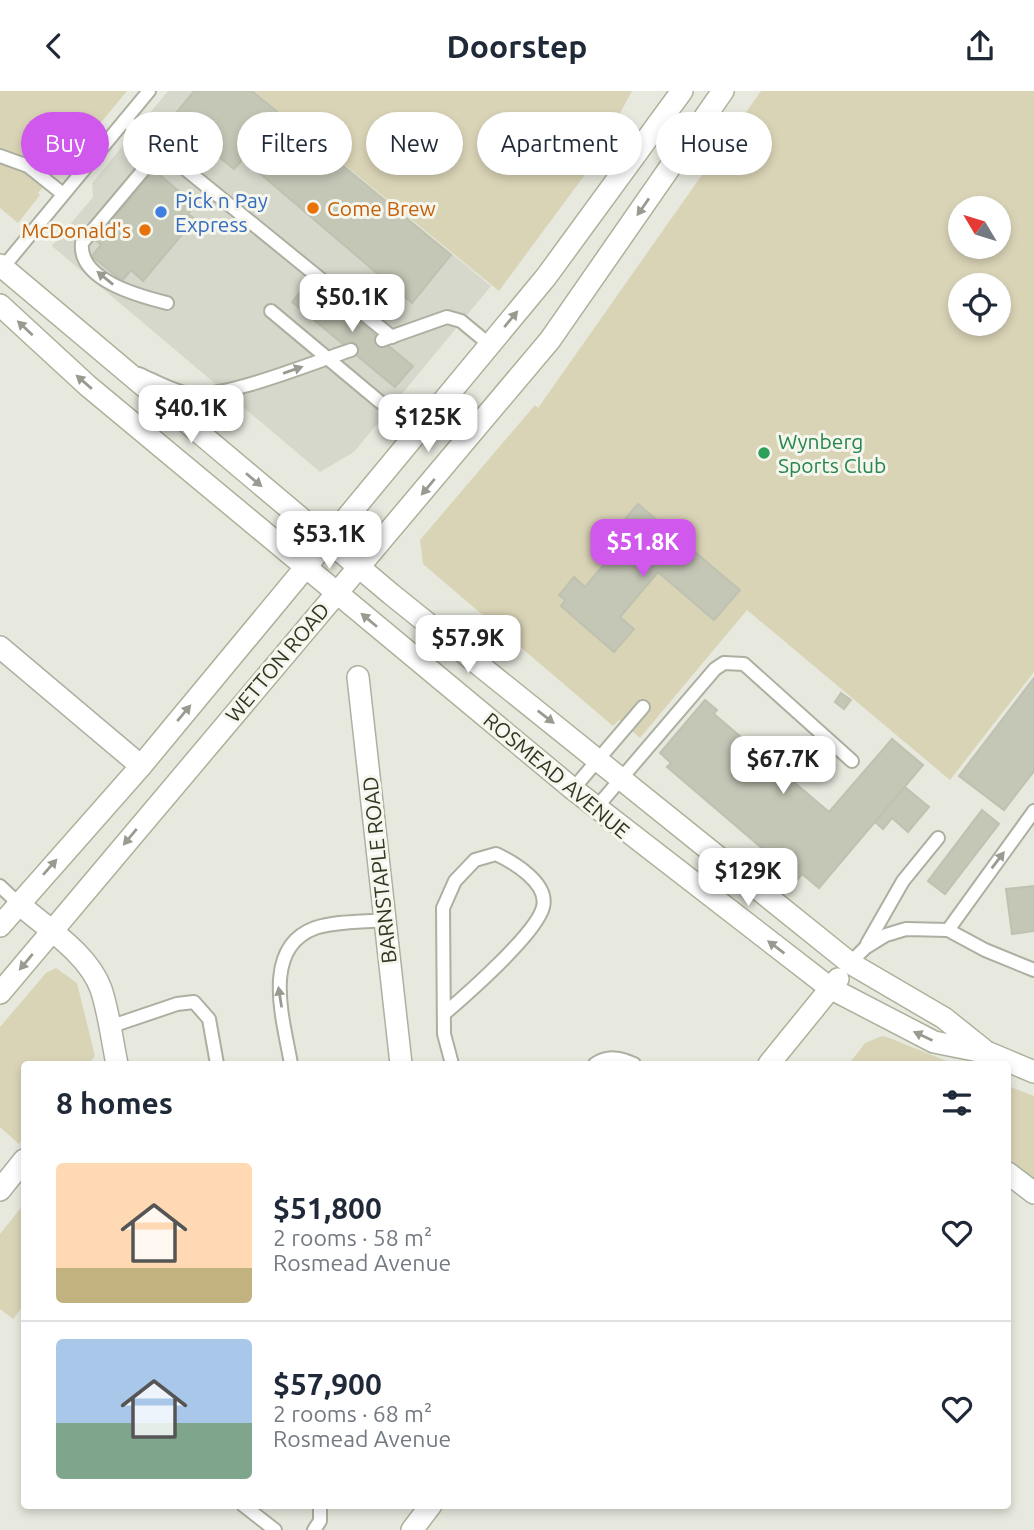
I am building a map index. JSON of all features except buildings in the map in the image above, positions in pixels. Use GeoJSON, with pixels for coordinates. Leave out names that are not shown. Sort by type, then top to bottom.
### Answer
{"type":"FeatureCollection","features":[{"type":"Feature","properties":{"kind":"main road","name":"WETTON ROAD"},"geometry":{"type":"LineString","coordinates":[[0,926],[141,766],[490,345],[616,185],[682,91]]}},
{"type":"Feature","properties":{"kind":"main road","name":"WETTON ROAD"},"geometry":{"type":"LineString","coordinates":[[0,993],[550,340],[723,91]]}},
{"type":"Feature","properties":{"kind":"main road","name":"ROSMEAD AVENUE"},"geometry":{"type":"LineString","coordinates":[[1,268],[359,568],[621,779],[989,1053]]}},
{"type":"Feature","properties":{"kind":"main road","name":"ROSMEAD AVENUE"},"geometry":{"type":"LineString","coordinates":[[0,305],[88,386],[596,808],[830,988],[934,1042],[989,1053],[1007,1061]]}},
{"type":"Feature","properties":{"kind":"main road"},"geometry":{"type":"LineString","coordinates":[[0,647],[141,766]]}},
{"type":"Feature","properties":{"kind":"main road","name":"BARNSTAPLE ROAD"},"geometry":{"type":"LineString","coordinates":[[358,677],[401,1061]]}},
{"type":"Feature","properties":{"kind":"main road"},"geometry":{"type":"LineString","coordinates":[[18,904],[85,962],[100,989],[116,1061]]}},
{"type":"Feature","properties":{"kind":"main road"},"geometry":{"type":"LineString","coordinates":[[771,1061],[858,955]]}},
{"type":"Feature","properties":{"kind":"main road","name":"ROSMEAD AVENUE"},"geometry":{"type":"LineString","coordinates":[[1011,1063],[1034,1073]]}},
{"type":"Feature","properties":{"kind":"main road"},"geometry":{"type":"LineString","coordinates":[[0,1190],[21,1164]]}},
{"type":"Feature","properties":{"kind":"main road"},"geometry":{"type":"LineString","coordinates":[[1011,1175],[1034,1193]]}},
{"type":"Feature","properties":{"kind":"main road"},"geometry":{"type":"LineString","coordinates":[[412,1530],[428,1509]]}},
{"type":"Feature","properties":{"kind":"lane"},"geometry":{"type":"LineString","coordinates":[[132,112],[149,91]]}},
{"type":"Feature","properties":{"kind":"lane"},"geometry":{"type":"LineString","coordinates":[[1,268],[123,122]]}},
{"type":"Feature","properties":{"kind":"lane"},"geometry":{"type":"LineString","coordinates":[[0,156],[28,166],[63,194]]}},
{"type":"Feature","properties":{"kind":"lane"},"geometry":{"type":"LineString","coordinates":[[139,175],[82,243],[81,253],[83,261],[116,287],[167,303]]}},
{"type":"Feature","properties":{"kind":"lane"},"geometry":{"type":"LineString","coordinates":[[192,175],[386,338],[447,317],[461,321],[490,345]]}},
{"type":"Feature","properties":{"kind":"lane"},"geometry":{"type":"LineString","coordinates":[[271,311],[380,402]]}},
{"type":"Feature","properties":{"kind":"lane"},"geometry":{"type":"LineString","coordinates":[[119,366],[190,394],[259,381],[351,350]]}},
{"type":"Feature","properties":{"kind":"lane"},"geometry":{"type":"LineString","coordinates":[[596,808],[715,669],[724,663],[744,664],[852,761]]}},
{"type":"Feature","properties":{"kind":"lane"},"geometry":{"type":"LineString","coordinates":[[573,789],[643,707]]}},
{"type":"Feature","properties":{"kind":"lane"},"geometry":{"type":"LineString","coordinates":[[948,930],[1034,811]]}},
{"type":"Feature","properties":{"kind":"lane"},"geometry":{"type":"LineString","coordinates":[[858,955],[903,881],[938,838]]}},
{"type":"Feature","properties":{"kind":"lane"},"geometry":{"type":"LineString","coordinates":[[444,1014],[488,976],[537,920],[544,906],[541,891],[527,874],[496,854],[475,860],[455,881],[443,908],[444,1034],[451,1061]]}},
{"type":"Feature","properties":{"kind":"lane"},"geometry":{"type":"LineString","coordinates":[[0,886],[18,904]]}},
{"type":"Feature","properties":{"kind":"lane"},"geometry":{"type":"LineString","coordinates":[[291,1061],[278,978],[298,936],[314,929],[385,920]]}},
{"type":"Feature","properties":{"kind":"lane"},"geometry":{"type":"LineString","coordinates":[[858,955],[886,935],[906,929],[948,930],[985,950],[1034,970]]}},
{"type":"Feature","properties":{"kind":"lane"},"geometry":{"type":"LineString","coordinates":[[109,1027],[177,1004],[194,1002],[209,1019],[217,1061]]}},
{"type":"Feature","properties":{"kind":"lane"},"geometry":{"type":"LineString","coordinates":[[599,1061],[619,1058],[626,1061]]}},
{"type":"Feature","properties":{"kind":"lane"},"geometry":{"type":"LineString","coordinates":[[248,1509],[275,1530]]}},
{"type":"Feature","properties":{"kind":"lane"},"geometry":{"type":"LineString","coordinates":[[314,1530],[320,1521],[320,1509]]}},
{"type":"Feature","properties":{"kind":"shaded area"},"geometry":{"type":"Polygon","coordinates":[[[0,91],[127,91],[109,113],[21,112],[21,175],[53,175],[18,223],[0,208],[0,91]]]}},
{"type":"Feature","properties":{"kind":"shaded area"},"geometry":{"type":"Polygon","coordinates":[[[168,91],[254,91],[280,112],[237,112],[237,175],[352,175],[352,172],[491,286],[354,452],[320,472],[52,246],[93,197],[92,183],[99,175],[109,175],[109,162],[123,145],[123,175],[223,175],[223,112],[151,112],[168,91]]]}},
{"type":"Feature","properties":{"kind":"shaded area"},"geometry":{"type":"Polygon","coordinates":[[[254,91],[632,91],[621,112],[477,112],[477,175],[585,175],[499,291],[352,171],[352,112],[280,112],[254,91]]]}},
{"type":"Feature","properties":{"kind":"shaded area","name":"Wynberg Sports Club"},"geometry":{"type":"Polygon","coordinates":[[[761,91],[1034,91],[1034,672],[950,780],[747,610],[640,738],[619,720],[613,726],[423,564],[420,540],[535,405],[538,408],[702,175],[772,175],[772,112],[746,112],[761,91]]]}},
{"type":"Feature","properties":{"kind":"shaded area"},"geometry":{"type":"Polygon","coordinates":[[[56,968],[77,983],[95,1056],[91,1061],[21,1061],[19,1144],[0,1127],[0,1027],[46,973],[56,968]]]}},
{"type":"Feature","properties":{"kind":"shaded area"},"geometry":{"type":"Polygon","coordinates":[[[882,1036],[887,1037],[947,1061],[851,1061],[865,1043],[882,1036]]]}},
{"type":"Feature","properties":{"kind":"shaded area"},"geometry":{"type":"Polygon","coordinates":[[[1011,1087],[1034,1096],[1034,1180],[1011,1162],[1011,1087]]]}},
{"type":"Feature","properties":{"kind":"shaded area"},"geometry":{"type":"Polygon","coordinates":[[[21,1208],[21,1309],[13,1319],[0,1309],[0,1234],[21,1208]]]}},
{"type":"Feature","properties":{"kind":"place","name":"Come Brew"},"geometry":{"type":"Point","coordinates":[313,208]}},
{"type":"Feature","properties":{"kind":"place","name":"Pick n Pay Express"},"geometry":{"type":"Point","coordinates":[161,212]}},
{"type":"Feature","properties":{"kind":"place","name":"McDonald's"},"geometry":{"type":"Point","coordinates":[145,230]}},
{"type":"Feature","properties":{"kind":"place","name":"Wynberg Sports Club"},"geometry":{"type":"Point","coordinates":[764,453]}}]}
